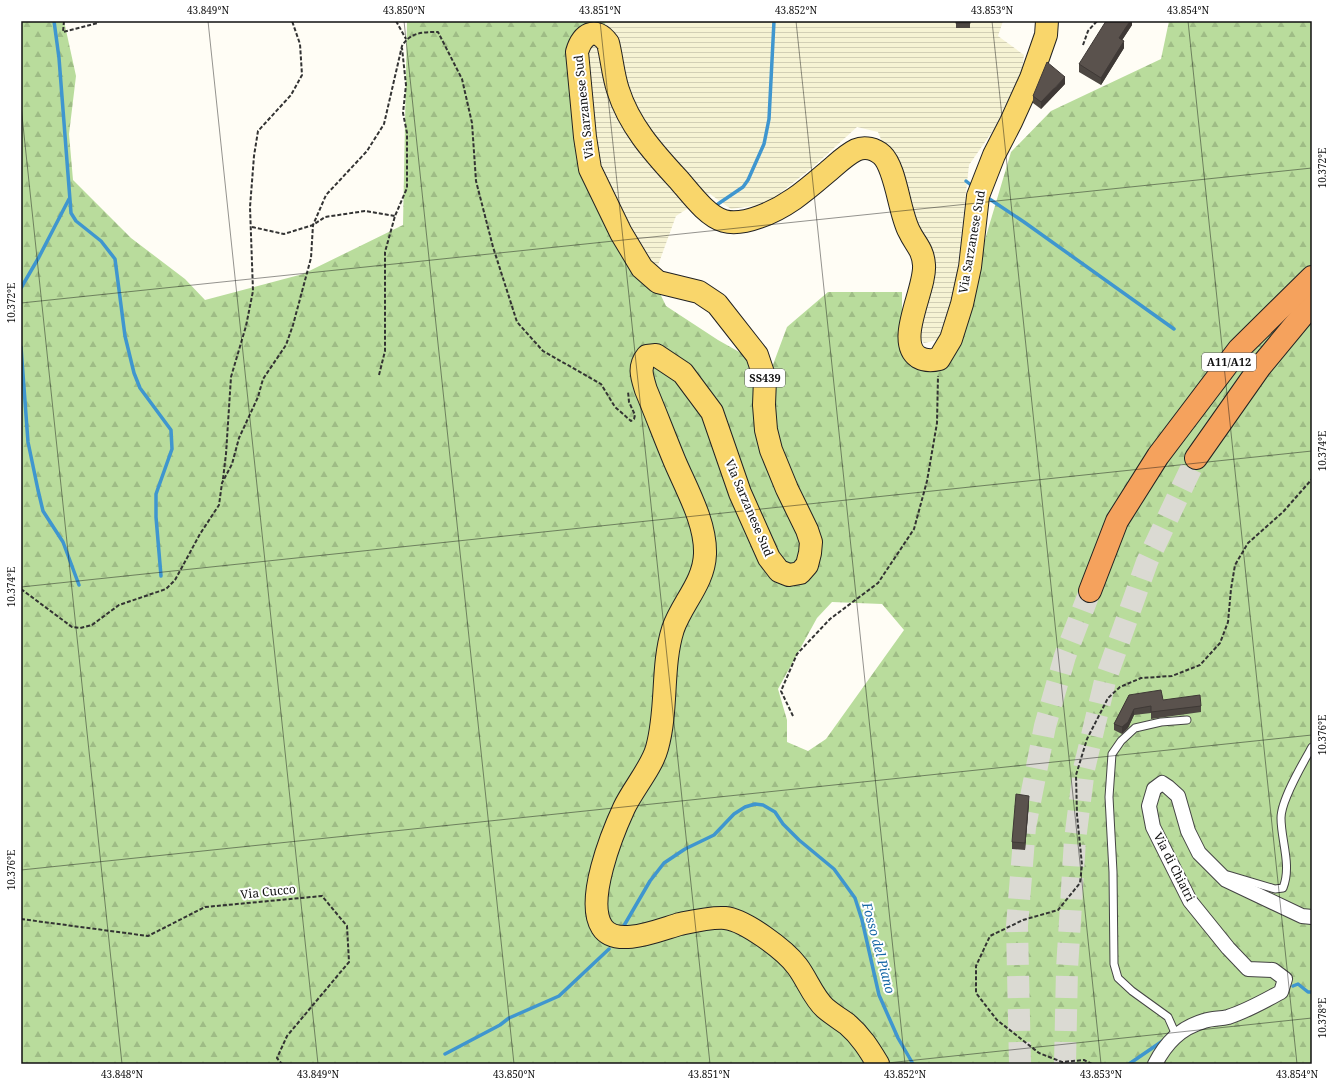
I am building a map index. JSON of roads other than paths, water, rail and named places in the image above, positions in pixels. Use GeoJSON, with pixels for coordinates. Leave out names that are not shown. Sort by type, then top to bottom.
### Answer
{"type":"FeatureCollection","features":[{"type":"Feature","properties":{"kind":"highway","name":"A11/A12"},"geometry":{"type":"LineString","coordinates":[[1090,591],[1117,521],[1158,456],[1239,348],[1312,277]]}},
{"type":"Feature","properties":{"kind":"highway","name":"A11/A12"},"geometry":{"type":"LineString","coordinates":[[1196,458],[1260,367],[1312,304]]}},
{"type":"Feature","properties":{"kind":"main road","name":"Via Sarzanese Sud"},"geometry":{"type":"LineString","coordinates":[[878,1064],[863,1039],[847,1024],[824,1008],[813,993],[798,966],[782,949],[742,923],[724,918],[704,919],[646,934],[621,937],[606,932],[601,926],[598,917],[596,893],[603,864],[624,808],[657,749],[669,641],[676,621],[704,571],[704,538],[691,499],[646,390],[641,372],[642,362],[647,356],[656,355],[683,373],[712,412],[740,493],[769,558],[779,571],[790,575],[800,573],[807,565],[811,542],[771,450],[766,430],[764,405],[765,379],[757,355],[717,304],[699,292],[658,282],[642,268],[603,198],[590,169],[585,137],[577,52],[580,42],[585,36],[591,34],[604,38],[608,43],[618,91],[629,116],[640,134],[656,156],[705,210],[724,221],[747,221],[782,208],[801,195],[840,161],[857,150],[865,148],[874,150],[883,156],[893,175],[906,225],[921,249],[925,266],[921,289],[909,334],[909,344],[917,356],[924,360],[932,361],[939,358],[951,339],[962,304],[970,267],[978,196],[994,155],[1031,78],[1046,35],[1047,21]]}},
{"type":"Feature","properties":{"kind":"street","name":"Via di Chiatri"},"geometry":{"type":"LineString","coordinates":[[1155,1064],[1163,1048],[1176,1035],[1204,1021],[1227,1017],[1258,1005],[1281,992],[1285,979],[1273,970],[1248,969],[1228,948],[1190,901],[1153,827],[1149,806],[1154,789],[1162,783],[1178,796],[1188,831],[1199,853],[1226,880],[1302,916],[1312,917]]}},
{"type":"Feature","properties":{"kind":"lane"},"geometry":{"type":"LineString","coordinates":[[1176,1035],[1168,1017],[1132,991],[1118,978],[1114,964],[1113,872],[1109,797],[1112,754],[1120,741],[1135,728],[1160,722],[1188,720]]}},
{"type":"Feature","properties":{"kind":"lane"},"geometry":{"type":"LineString","coordinates":[[1218,873],[1275,889],[1283,888],[1287,878],[1281,816],[1296,778],[1312,747]]}},
{"type":"Feature","properties":{"kind":"waterway"},"geometry":{"type":"LineString","coordinates":[[54,21],[59,58],[71,213],[76,221],[101,241],[115,259],[125,336],[134,373],[140,388],[171,430],[172,449],[156,494],[156,517],[161,576]]}},
{"type":"Feature","properties":{"kind":"waterway"},"geometry":{"type":"LineString","coordinates":[[715,206],[743,187],[748,180],[764,144],[769,119],[774,21]]}},
{"type":"Feature","properties":{"kind":"waterway"},"geometry":{"type":"LineString","coordinates":[[966,181],[971,185]]}},
{"type":"Feature","properties":{"kind":"waterway"},"geometry":{"type":"LineString","coordinates":[[988,198],[1174,329]]}},
{"type":"Feature","properties":{"kind":"waterway"},"geometry":{"type":"LineString","coordinates":[[21,288],[69,199]]}},
{"type":"Feature","properties":{"kind":"waterway"},"geometry":{"type":"LineString","coordinates":[[21,347],[28,442],[43,511],[63,542],[79,585]]}},
{"type":"Feature","properties":{"kind":"waterway","name":"Fosso del Piano"},"geometry":{"type":"LineString","coordinates":[[622,929],[650,881],[664,863],[685,849],[714,835],[734,814],[745,807],[755,804],[763,805],[775,812],[783,824],[799,840],[834,869],[855,898],[862,920],[879,995],[898,1038],[913,1064]]}},
{"type":"Feature","properties":{"kind":"waterway"},"geometry":{"type":"LineString","coordinates":[[445,1054],[500,1025],[509,1018],[559,996],[609,949]]}},
{"type":"Feature","properties":{"kind":"waterway","name":"Fosso del Piano"},"geometry":{"type":"LineString","coordinates":[[1293,986],[1298,984],[1308,992],[1312,992]]}},
{"type":"Feature","properties":{"kind":"waterway","name":"Fosso del Piano"},"geometry":{"type":"LineString","coordinates":[[1129,1064],[1164,1040]]}},
{"type":"Feature","properties":{"kind":"tunnel"},"geometry":{"type":"LineString","coordinates":[[1065,1064],[1067,969],[1075,840],[1084,769],[1105,681],[1147,562],[1196,458]]}},
{"type":"Feature","properties":{"kind":"tunnel"},"geometry":{"type":"LineString","coordinates":[[1020,1064],[1017,926],[1025,827],[1045,726],[1065,656],[1090,591]]}}]}
